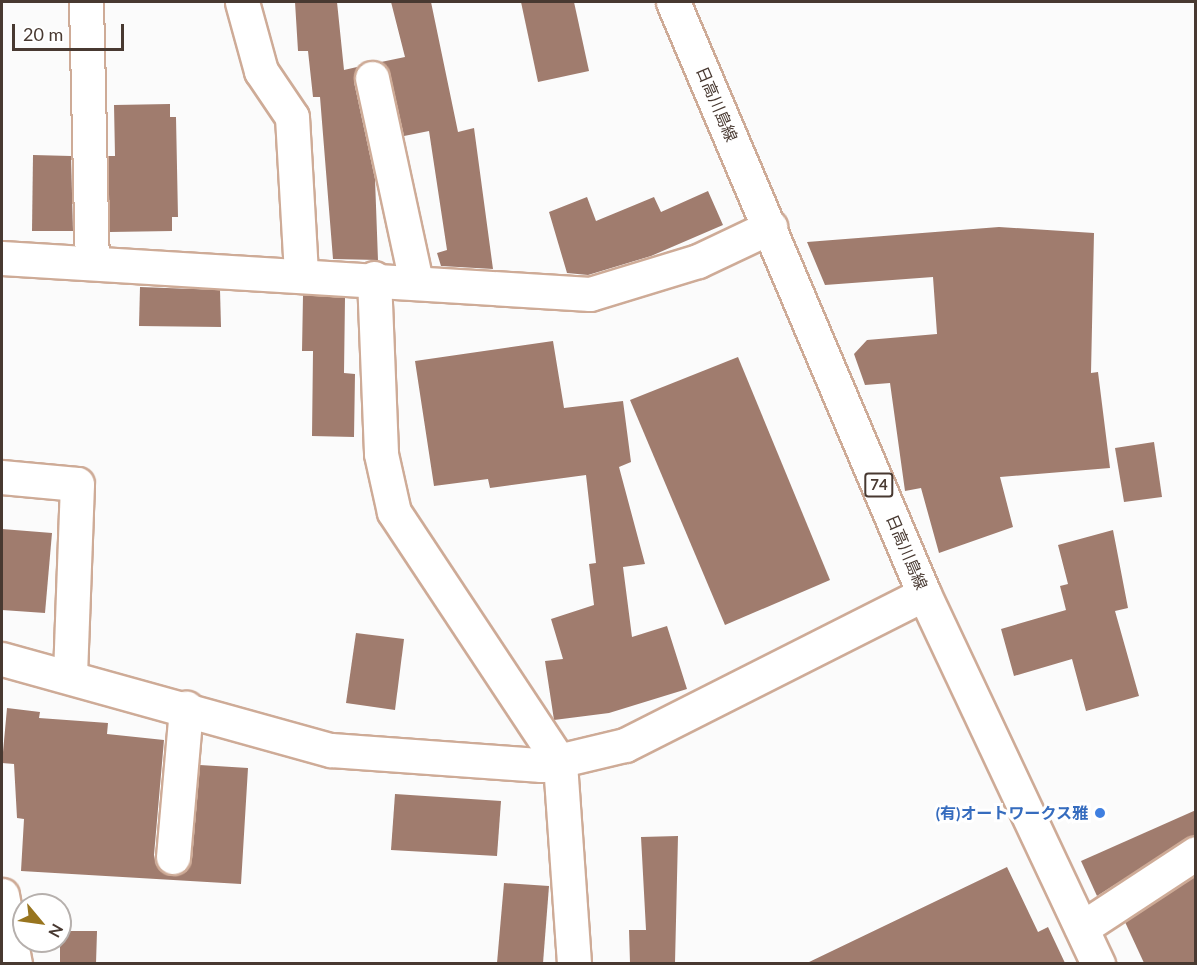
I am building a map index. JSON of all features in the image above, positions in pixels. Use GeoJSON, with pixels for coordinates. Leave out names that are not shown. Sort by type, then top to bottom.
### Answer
{"type":"FeatureCollection","features":[{"type":"Feature","properties":{"kind":"street"},"geometry":{"type":"LineString","coordinates":[[86,2],[92,261]]}},
{"type":"Feature","properties":{"kind":"street"},"geometry":{"type":"LineString","coordinates":[[242,2],[261,71],[292,117],[302,273]]}},
{"type":"Feature","properties":{"kind":"street","name":"日高川島線"},"geometry":{"type":"LineString","coordinates":[[673,2],[924,594],[1098,963]]}},
{"type":"Feature","properties":{"kind":"street"},"geometry":{"type":"LineString","coordinates":[[372,78],[416,281]]}},
{"type":"Feature","properties":{"kind":"street"},"geometry":{"type":"LineString","coordinates":[[2,258],[302,273],[416,281],[509,293],[590,294],[698,261],[770,227]]}},
{"type":"Feature","properties":{"kind":"street"},"geometry":{"type":"LineString","coordinates":[[374,278],[381,454],[394,513],[560,763],[574,963]]}},
{"type":"Feature","properties":{"kind":"street"},"geometry":{"type":"LineString","coordinates":[[2,477],[77,484],[70,675]]}},
{"type":"Feature","properties":{"kind":"street"},"geometry":{"type":"LineString","coordinates":[[2,659],[70,675],[332,750],[560,763],[625,745],[924,594]]}},
{"type":"Feature","properties":{"kind":"street"},"geometry":{"type":"LineString","coordinates":[[173,857],[186,708]]}},
{"type":"Feature","properties":{"kind":"street"},"geometry":{"type":"LineString","coordinates":[[1082,928],[1196,853]]}},
{"type":"Feature","properties":{"kind":"street"},"geometry":{"type":"LineString","coordinates":[[2,895],[15,963]]}},
{"type":"Feature","properties":{"kind":"building"},"geometry":{"type":"Polygon","coordinates":[[[295,2],[337,2],[344,70],[357,67],[354,82],[375,179],[378,260],[333,259],[320,97],[313,97],[308,51],[298,51],[295,2]]]}},
{"type":"Feature","properties":{"kind":"building"},"geometry":{"type":"Polygon","coordinates":[[[391,2],[431,2],[458,132],[474,128],[493,269],[441,266],[437,253],[447,250],[429,131],[404,136],[390,74],[381,62],[405,57],[391,2]]]}},
{"type":"Feature","properties":{"kind":"building"},"geometry":{"type":"Polygon","coordinates":[[[521,2],[574,2],[589,71],[538,82],[521,2]]]}},
{"type":"Feature","properties":{"kind":"building"},"geometry":{"type":"Polygon","coordinates":[[[170,104],[170,117],[176,117],[178,217],[172,217],[172,231],[110,232],[108,156],[115,156],[114,105],[170,104]]]}},
{"type":"Feature","properties":{"kind":"building"},"geometry":{"type":"Polygon","coordinates":[[[33,155],[71,156],[73,231],[32,231],[33,155]]]}},
{"type":"Feature","properties":{"kind":"building"},"geometry":{"type":"Polygon","coordinates":[[[708,191],[723,225],[651,256],[588,275],[567,273],[549,212],[587,197],[596,221],[654,197],[661,212],[708,191]]]}},
{"type":"Feature","properties":{"kind":"building"},"geometry":{"type":"Polygon","coordinates":[[[999,227],[1094,233],[1091,373],[1098,372],[1110,468],[1000,477],[1013,527],[939,553],[921,488],[905,491],[890,383],[865,385],[854,354],[867,340],[937,334],[933,277],[825,285],[807,242],[999,227]]]}},
{"type":"Feature","properties":{"kind":"building"},"geometry":{"type":"Polygon","coordinates":[[[140,287],[220,290],[221,327],[139,326],[140,287]]]}},
{"type":"Feature","properties":{"kind":"building"},"geometry":{"type":"Polygon","coordinates":[[[303,295],[345,298],[344,373],[355,374],[354,437],[312,436],[313,351],[302,351],[303,295]]]}},
{"type":"Feature","properties":{"kind":"building"},"geometry":{"type":"Polygon","coordinates":[[[553,341],[564,408],[623,401],[631,462],[619,467],[645,564],[623,567],[632,637],[667,626],[687,689],[609,713],[554,720],[545,661],[563,659],[551,619],[594,605],[589,564],[596,563],[586,475],[490,488],[488,479],[434,486],[415,361],[553,341]]]}},
{"type":"Feature","properties":{"kind":"building"},"geometry":{"type":"Polygon","coordinates":[[[738,357],[830,580],[725,625],[630,400],[738,357]]]}},
{"type":"Feature","properties":{"kind":"building"},"geometry":{"type":"Polygon","coordinates":[[[1154,442],[1162,497],[1124,502],[1115,448],[1154,442]]]}},
{"type":"Feature","properties":{"kind":"building"},"geometry":{"type":"Polygon","coordinates":[[[2,529],[52,533],[45,613],[2,610],[2,529]]]}},
{"type":"Feature","properties":{"kind":"building"},"geometry":{"type":"Polygon","coordinates":[[[1113,530],[1128,608],[1115,611],[1139,696],[1086,711],[1072,659],[1014,676],[1001,629],[1066,610],[1060,586],[1068,584],[1058,545],[1113,530]]]}},
{"type":"Feature","properties":{"kind":"building"},"geometry":{"type":"Polygon","coordinates":[[[356,633],[404,639],[395,710],[346,703],[356,633]]]}},
{"type":"Feature","properties":{"kind":"building"},"geometry":{"type":"Polygon","coordinates":[[[7,708],[40,712],[39,718],[108,723],[107,734],[164,740],[154,855],[156,865],[171,876],[181,874],[192,859],[200,765],[248,768],[241,884],[21,871],[24,819],[17,818],[14,764],[2,763],[7,708]]]}},
{"type":"Feature","properties":{"kind":"building"},"geometry":{"type":"Polygon","coordinates":[[[395,794],[501,801],[497,856],[391,850],[395,794]]]}},
{"type":"Feature","properties":{"kind":"building"},"geometry":{"type":"Polygon","coordinates":[[[1196,810],[1196,834],[1097,896],[1081,861],[1196,810]]]}},
{"type":"Feature","properties":{"kind":"building"},"geometry":{"type":"Polygon","coordinates":[[[678,836],[675,963],[630,963],[629,930],[646,930],[641,837],[678,836]]]}},
{"type":"Feature","properties":{"kind":"building"},"geometry":{"type":"Polygon","coordinates":[[[1007,867],[1038,932],[1048,927],[1065,963],[807,963],[1007,867]]]}},
{"type":"Feature","properties":{"kind":"building"},"geometry":{"type":"Polygon","coordinates":[[[1196,876],[1196,963],[1144,963],[1125,922],[1196,876]]]}},
{"type":"Feature","properties":{"kind":"building"},"geometry":{"type":"Polygon","coordinates":[[[504,883],[549,886],[543,963],[497,963],[504,883]]]}},
{"type":"Feature","properties":{"kind":"building"},"geometry":{"type":"Polygon","coordinates":[[[72,931],[97,931],[96,963],[60,963],[60,953],[72,953],[72,931]]]}},
{"type":"Feature","properties":{"kind":"place","name":"(有)オートワークス雅"},"geometry":{"type":"Point","coordinates":[1100,813]}}]}
